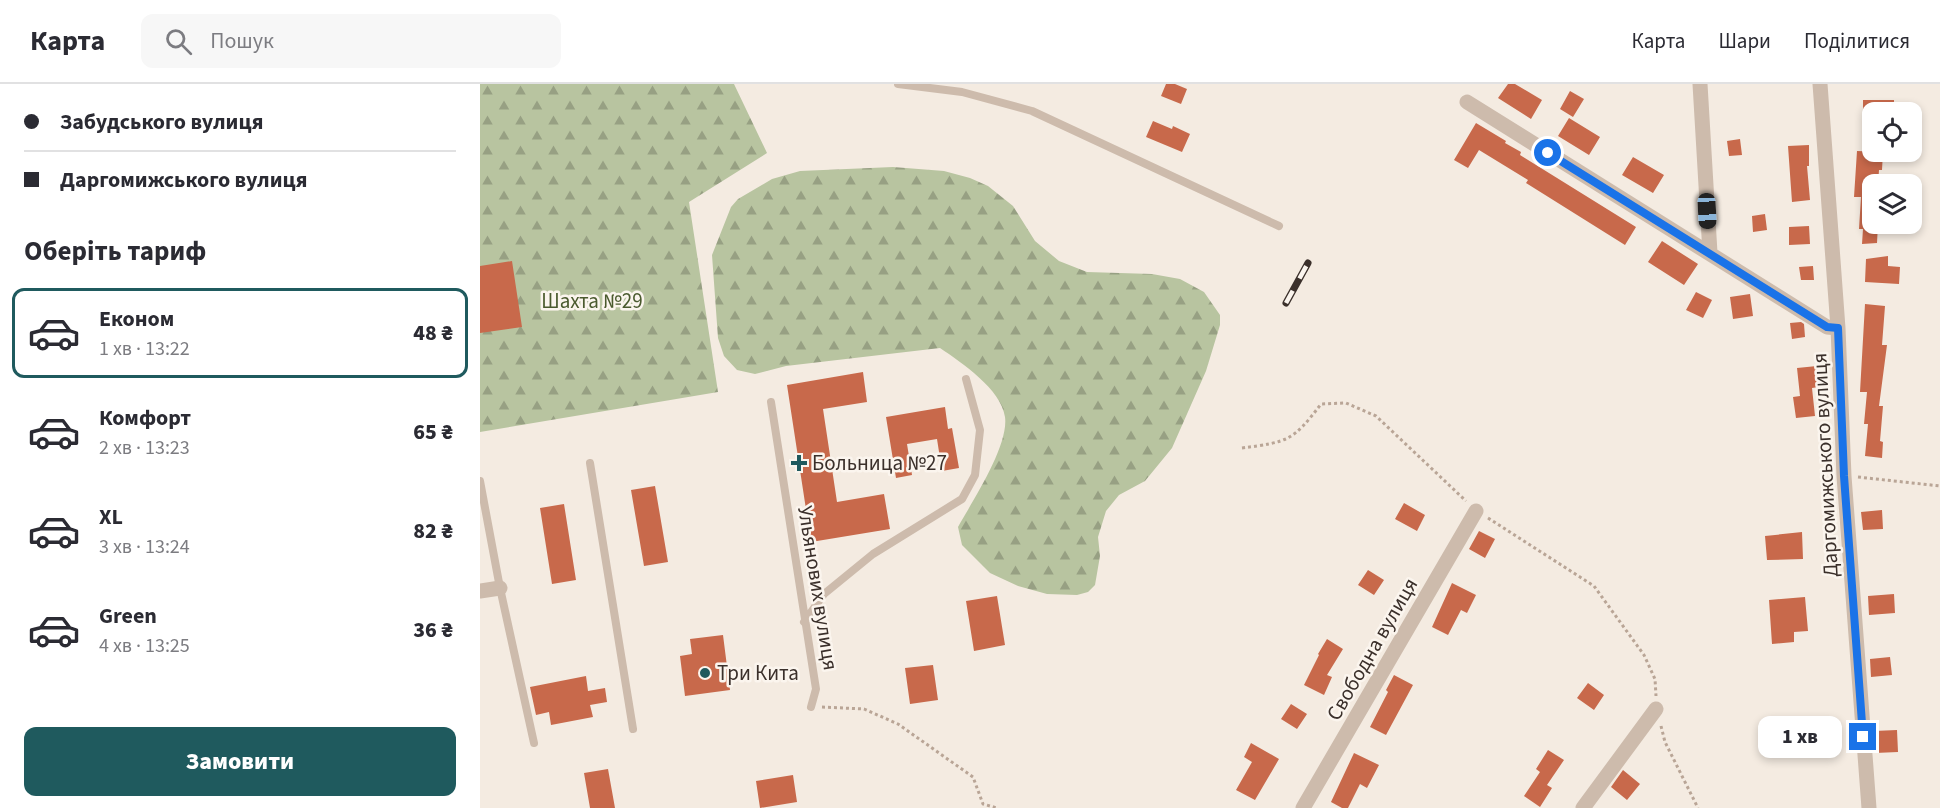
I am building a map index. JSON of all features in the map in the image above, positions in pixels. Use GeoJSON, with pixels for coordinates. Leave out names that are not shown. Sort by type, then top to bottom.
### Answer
{"type":"FeatureCollection","features":[{"type":"Feature","properties":{"kind":"street"},"geometry":{"type":"LineString","coordinates":[[1700,84],[1710,253]]}},
{"type":"Feature","properties":{"kind":"street","name":"Даргомижського вулиця"},"geometry":{"type":"LineString","coordinates":[[1820,84],[1838,328],[1844,476],[1869,808]]}},
{"type":"Feature","properties":{"kind":"street"},"geometry":{"type":"LineString","coordinates":[[1467,102],[1827,327],[1838,328]]}},
{"type":"Feature","properties":{"kind":"street","name":"Свободна вулиця"},"geometry":{"type":"LineString","coordinates":[[1304,808],[1476,511]]}},
{"type":"Feature","properties":{"kind":"street"},"geometry":{"type":"LineString","coordinates":[[480,591],[500,588]]}},
{"type":"Feature","properties":{"kind":"street"},"geometry":{"type":"LineString","coordinates":[[1583,808],[1656,709]]}},
{"type":"Feature","properties":{"kind":"lane"},"geometry":{"type":"LineString","coordinates":[[898,84],[962,92],[1032,111],[1279,226]]}},
{"type":"Feature","properties":{"kind":"lane"},"geometry":{"type":"LineString","coordinates":[[804,622],[824,594],[873,554],[962,499],[975,475],[980,430],[966,379]]}},
{"type":"Feature","properties":{"kind":"lane","name":"Ульянових вулиця"},"geometry":{"type":"LineString","coordinates":[[771,402],[816,689],[811,707]]}},
{"type":"Feature","properties":{"kind":"lane"},"geometry":{"type":"LineString","coordinates":[[590,463],[633,729]]}},
{"type":"Feature","properties":{"kind":"lane"},"geometry":{"type":"LineString","coordinates":[[480,481],[500,588],[534,743]]}},
{"type":"Feature","properties":{"kind":"path"},"geometry":{"type":"LineString","coordinates":[[1844,476],[1940,486]]}},
{"type":"Feature","properties":{"kind":"path"},"geometry":{"type":"LineString","coordinates":[[811,707],[864,709],[898,723],[973,777],[983,804],[997,808]]}},
{"type":"Feature","properties":{"kind":"path"},"geometry":{"type":"LineString","coordinates":[[1656,709],[1665,742],[1698,808]]}},
{"type":"Feature","properties":{"kind":"green space","name":"Шахта №29"},"geometry":{"type":"Polygon","coordinates":[[[480,84],[734,84],[767,153],[689,202],[718,392],[480,432],[480,84]]]}},
{"type":"Feature","properties":{"kind":"green space"},"geometry":{"type":"Polygon","coordinates":[[[893,167],[944,171],[988,186],[1013,206],[1035,241],[1059,261],[1087,272],[1152,274],[1180,279],[1204,292],[1220,315],[1220,325],[1206,371],[1172,448],[1145,481],[1119,495],[1106,511],[1098,537],[1100,556],[1095,585],[1088,592],[1077,595],[1047,594],[1018,586],[990,573],[962,545],[958,527],[996,458],[1005,429],[1005,417],[1002,407],[988,387],[969,369],[940,348],[786,366],[755,374],[737,370],[724,356],[718,338],[712,255],[731,207],[738,199],[772,179],[800,171],[893,167]]]}},
{"type":"Feature","properties":{"kind":"building"},"geometry":{"type":"Polygon","coordinates":[[[1166,84],[1175,84],[1187,89],[1181,104],[1161,96],[1166,84]]]}},
{"type":"Feature","properties":{"kind":"building"},"geometry":{"type":"Polygon","coordinates":[[[1508,84],[1515,84],[1542,100],[1531,119],[1498,98],[1508,84]]]}},
{"type":"Feature","properties":{"kind":"building"},"geometry":{"type":"Polygon","coordinates":[[[1570,91],[1584,99],[1573,117],[1560,109],[1570,91]]]}},
{"type":"Feature","properties":{"kind":"building"},"geometry":{"type":"Polygon","coordinates":[[[1863,100],[1894,100],[1894,102],[1863,102],[1863,100]]]}},
{"type":"Feature","properties":{"kind":"building"},"geometry":{"type":"Polygon","coordinates":[[[1569,118],[1600,137],[1589,155],[1558,136],[1569,118]]]}},
{"type":"Feature","properties":{"kind":"building"},"geometry":{"type":"Polygon","coordinates":[[[1153,121],[1172,129],[1173,126],[1190,134],[1182,152],[1146,137],[1153,121]]]}},
{"type":"Feature","properties":{"kind":"building"},"geometry":{"type":"Polygon","coordinates":[[[1476,123],[1506,141],[1505,143],[1521,152],[1520,155],[1636,227],[1625,245],[1526,183],[1528,180],[1479,150],[1468,168],[1454,160],[1476,123]]]}},
{"type":"Feature","properties":{"kind":"building"},"geometry":{"type":"Polygon","coordinates":[[[1740,139],[1742,155],[1729,156],[1727,141],[1740,139]]]}},
{"type":"Feature","properties":{"kind":"building"},"geometry":{"type":"Polygon","coordinates":[[[1809,145],[1809,166],[1807,166],[1810,200],[1792,202],[1788,146],[1809,145]]]}},
{"type":"Feature","properties":{"kind":"building"},"geometry":{"type":"Polygon","coordinates":[[[1857,151],[1862,151],[1862,162],[1882,162],[1882,170],[1879,170],[1879,174],[1862,174],[1862,229],[1859,229],[1861,197],[1854,197],[1857,151]]]}},
{"type":"Feature","properties":{"kind":"building"},"geometry":{"type":"Polygon","coordinates":[[[1633,157],[1664,175],[1653,193],[1622,175],[1633,157]]]}},
{"type":"Feature","properties":{"kind":"building"},"geometry":{"type":"Polygon","coordinates":[[[1765,214],[1767,230],[1753,232],[1752,216],[1765,214]]]}},
{"type":"Feature","properties":{"kind":"building"},"geometry":{"type":"Polygon","coordinates":[[[1809,226],[1810,244],[1789,245],[1789,227],[1809,226]]]}},
{"type":"Feature","properties":{"kind":"building"},"geometry":{"type":"Polygon","coordinates":[[[1863,234],[1877,234],[1877,243],[1862,244],[1863,234]]]}},
{"type":"Feature","properties":{"kind":"building"},"geometry":{"type":"Polygon","coordinates":[[[1662,241],[1698,264],[1684,285],[1648,262],[1662,241]]]}},
{"type":"Feature","properties":{"kind":"building"},"geometry":{"type":"Polygon","coordinates":[[[1888,256],[1888,266],[1900,267],[1899,284],[1865,282],[1866,259],[1888,256]]]}},
{"type":"Feature","properties":{"kind":"building"},"geometry":{"type":"Polygon","coordinates":[[[512,261],[522,327],[480,333],[480,266],[512,261]]]}},
{"type":"Feature","properties":{"kind":"building"},"geometry":{"type":"Polygon","coordinates":[[[1813,266],[1814,280],[1801,280],[1799,267],[1813,266]]]}},
{"type":"Feature","properties":{"kind":"building"},"geometry":{"type":"Polygon","coordinates":[[[1696,292],[1712,300],[1703,318],[1686,310],[1696,292]]]}},
{"type":"Feature","properties":{"kind":"building"},"geometry":{"type":"Polygon","coordinates":[[[1750,294],[1753,316],[1733,319],[1730,297],[1750,294]]]}},
{"type":"Feature","properties":{"kind":"building"},"geometry":{"type":"Polygon","coordinates":[[[1865,304],[1885,306],[1882,345],[1887,345],[1879,406],[1883,406],[1880,441],[1883,442],[1882,458],[1865,456],[1868,424],[1864,424],[1867,392],[1860,392],[1865,304]]]}},
{"type":"Feature","properties":{"kind":"building"},"geometry":{"type":"Polygon","coordinates":[[[1790,323],[1804,324],[1805,337],[1792,339],[1790,323]]]}},
{"type":"Feature","properties":{"kind":"building"},"geometry":{"type":"Polygon","coordinates":[[[1817,366],[1819,387],[1812,388],[1815,416],[1796,418],[1793,397],[1800,396],[1797,368],[1817,366]]]}},
{"type":"Feature","properties":{"kind":"building"},"geometry":{"type":"Polygon","coordinates":[[[863,372],[867,402],[823,409],[837,502],[884,494],[890,529],[811,542],[787,385],[863,372]]]}},
{"type":"Feature","properties":{"kind":"building"},"geometry":{"type":"Polygon","coordinates":[[[945,407],[948,429],[952,428],[959,468],[942,471],[937,439],[907,444],[912,475],[896,478],[886,417],[945,407]]]}},
{"type":"Feature","properties":{"kind":"building"},"geometry":{"type":"Polygon","coordinates":[[[655,486],[668,562],[644,566],[631,490],[655,486]]]}},
{"type":"Feature","properties":{"kind":"building"},"geometry":{"type":"Polygon","coordinates":[[[1404,503],[1425,515],[1417,531],[1395,519],[1404,503]]]}},
{"type":"Feature","properties":{"kind":"building"},"geometry":{"type":"Polygon","coordinates":[[[564,504],[576,580],[552,584],[540,508],[564,504]]]}},
{"type":"Feature","properties":{"kind":"building"},"geometry":{"type":"Polygon","coordinates":[[[1882,510],[1883,529],[1863,530],[1861,512],[1882,510]]]}},
{"type":"Feature","properties":{"kind":"building"},"geometry":{"type":"Polygon","coordinates":[[[1479,531],[1495,539],[1485,558],[1469,549],[1479,531]]]}},
{"type":"Feature","properties":{"kind":"building"},"geometry":{"type":"Polygon","coordinates":[[[1802,532],[1803,559],[1767,560],[1765,536],[1802,532]]]}},
{"type":"Feature","properties":{"kind":"building"},"geometry":{"type":"Polygon","coordinates":[[[1368,570],[1384,580],[1374,595],[1358,585],[1368,570]]]}},
{"type":"Feature","properties":{"kind":"building"},"geometry":{"type":"Polygon","coordinates":[[[1452,583],[1476,595],[1467,613],[1461,610],[1448,635],[1432,627],[1452,583]]]}},
{"type":"Feature","properties":{"kind":"building"},"geometry":{"type":"Polygon","coordinates":[[[1894,594],[1895,613],[1869,615],[1868,596],[1894,594]]]}},
{"type":"Feature","properties":{"kind":"building"},"geometry":{"type":"Polygon","coordinates":[[[997,596],[1005,645],[974,651],[966,601],[997,596]]]}},
{"type":"Feature","properties":{"kind":"building"},"geometry":{"type":"Polygon","coordinates":[[[1805,597],[1808,631],[1794,632],[1794,642],[1772,644],[1769,600],[1805,597]]]}},
{"type":"Feature","properties":{"kind":"building","name":"Три Кита"},"geometry":{"type":"Polygon","coordinates":[[[723,635],[730,690],[685,696],[680,656],[692,654],[690,639],[723,635]]]}},
{"type":"Feature","properties":{"kind":"building"},"geometry":{"type":"Polygon","coordinates":[[[1327,639],[1343,649],[1327,675],[1332,677],[1324,695],[1304,685],[1327,639]]]}},
{"type":"Feature","properties":{"kind":"building"},"geometry":{"type":"Polygon","coordinates":[[[1890,657],[1892,675],[1871,677],[1870,659],[1890,657]]]}},
{"type":"Feature","properties":{"kind":"building"},"geometry":{"type":"Polygon","coordinates":[[[933,665],[938,700],[910,704],[905,668],[933,665]]]}},
{"type":"Feature","properties":{"kind":"building"},"geometry":{"type":"Polygon","coordinates":[[[1394,675],[1413,685],[1386,735],[1370,727],[1394,675]]]}},
{"type":"Feature","properties":{"kind":"building"},"geometry":{"type":"Polygon","coordinates":[[[586,676],[588,691],[605,688],[607,702],[590,705],[593,717],[551,725],[549,712],[536,715],[530,687],[586,676]]]}},
{"type":"Feature","properties":{"kind":"building"},"geometry":{"type":"Polygon","coordinates":[[[1588,683],[1604,695],[1594,710],[1577,698],[1588,683]]]}},
{"type":"Feature","properties":{"kind":"building"},"geometry":{"type":"Polygon","coordinates":[[[1291,704],[1307,714],[1297,729],[1281,719],[1291,704]]]}},
{"type":"Feature","properties":{"kind":"building"},"geometry":{"type":"Polygon","coordinates":[[[1897,730],[1898,752],[1875,753],[1874,731],[1897,730]]]}},
{"type":"Feature","properties":{"kind":"building"},"geometry":{"type":"Polygon","coordinates":[[[1251,743],[1279,759],[1255,800],[1236,790],[1252,762],[1244,757],[1251,743]]]}},
{"type":"Feature","properties":{"kind":"building"},"geometry":{"type":"Polygon","coordinates":[[[1548,750],[1564,760],[1547,785],[1552,788],[1540,807],[1524,796],[1540,772],[1536,769],[1548,750]]]}},
{"type":"Feature","properties":{"kind":"building"},"geometry":{"type":"Polygon","coordinates":[[[1354,753],[1379,765],[1367,788],[1360,784],[1348,808],[1342,808],[1331,802],[1354,753]]]}},
{"type":"Feature","properties":{"kind":"building"},"geometry":{"type":"Polygon","coordinates":[[[608,769],[615,808],[590,808],[584,773],[608,769]]]}},
{"type":"Feature","properties":{"kind":"building"},"geometry":{"type":"Polygon","coordinates":[[[1623,770],[1640,784],[1627,800],[1611,787],[1623,770]]]}},
{"type":"Feature","properties":{"kind":"building"},"geometry":{"type":"Polygon","coordinates":[[[793,775],[797,802],[760,808],[756,781],[793,775]]]}},
{"type":"Feature","properties":{"kind":"railway"},"geometry":{"type":"LineString","coordinates":[[1286,303],[1308,263]]}},
{"type":"Feature","properties":{"kind":"place","name":"Больница №27"},"geometry":{"type":"Point","coordinates":[799,463]}},
{"type":"Feature","properties":{"kind":"place","name":"Три Кита"},"geometry":{"type":"Point","coordinates":[705,673]}},
{"type":"Feature","properties":{"kind":"route"},"geometry":{"type":"LineString","coordinates":[[1548,153],[1827,327],[1838,328],[1844,476],[1863,737]]}}]}
